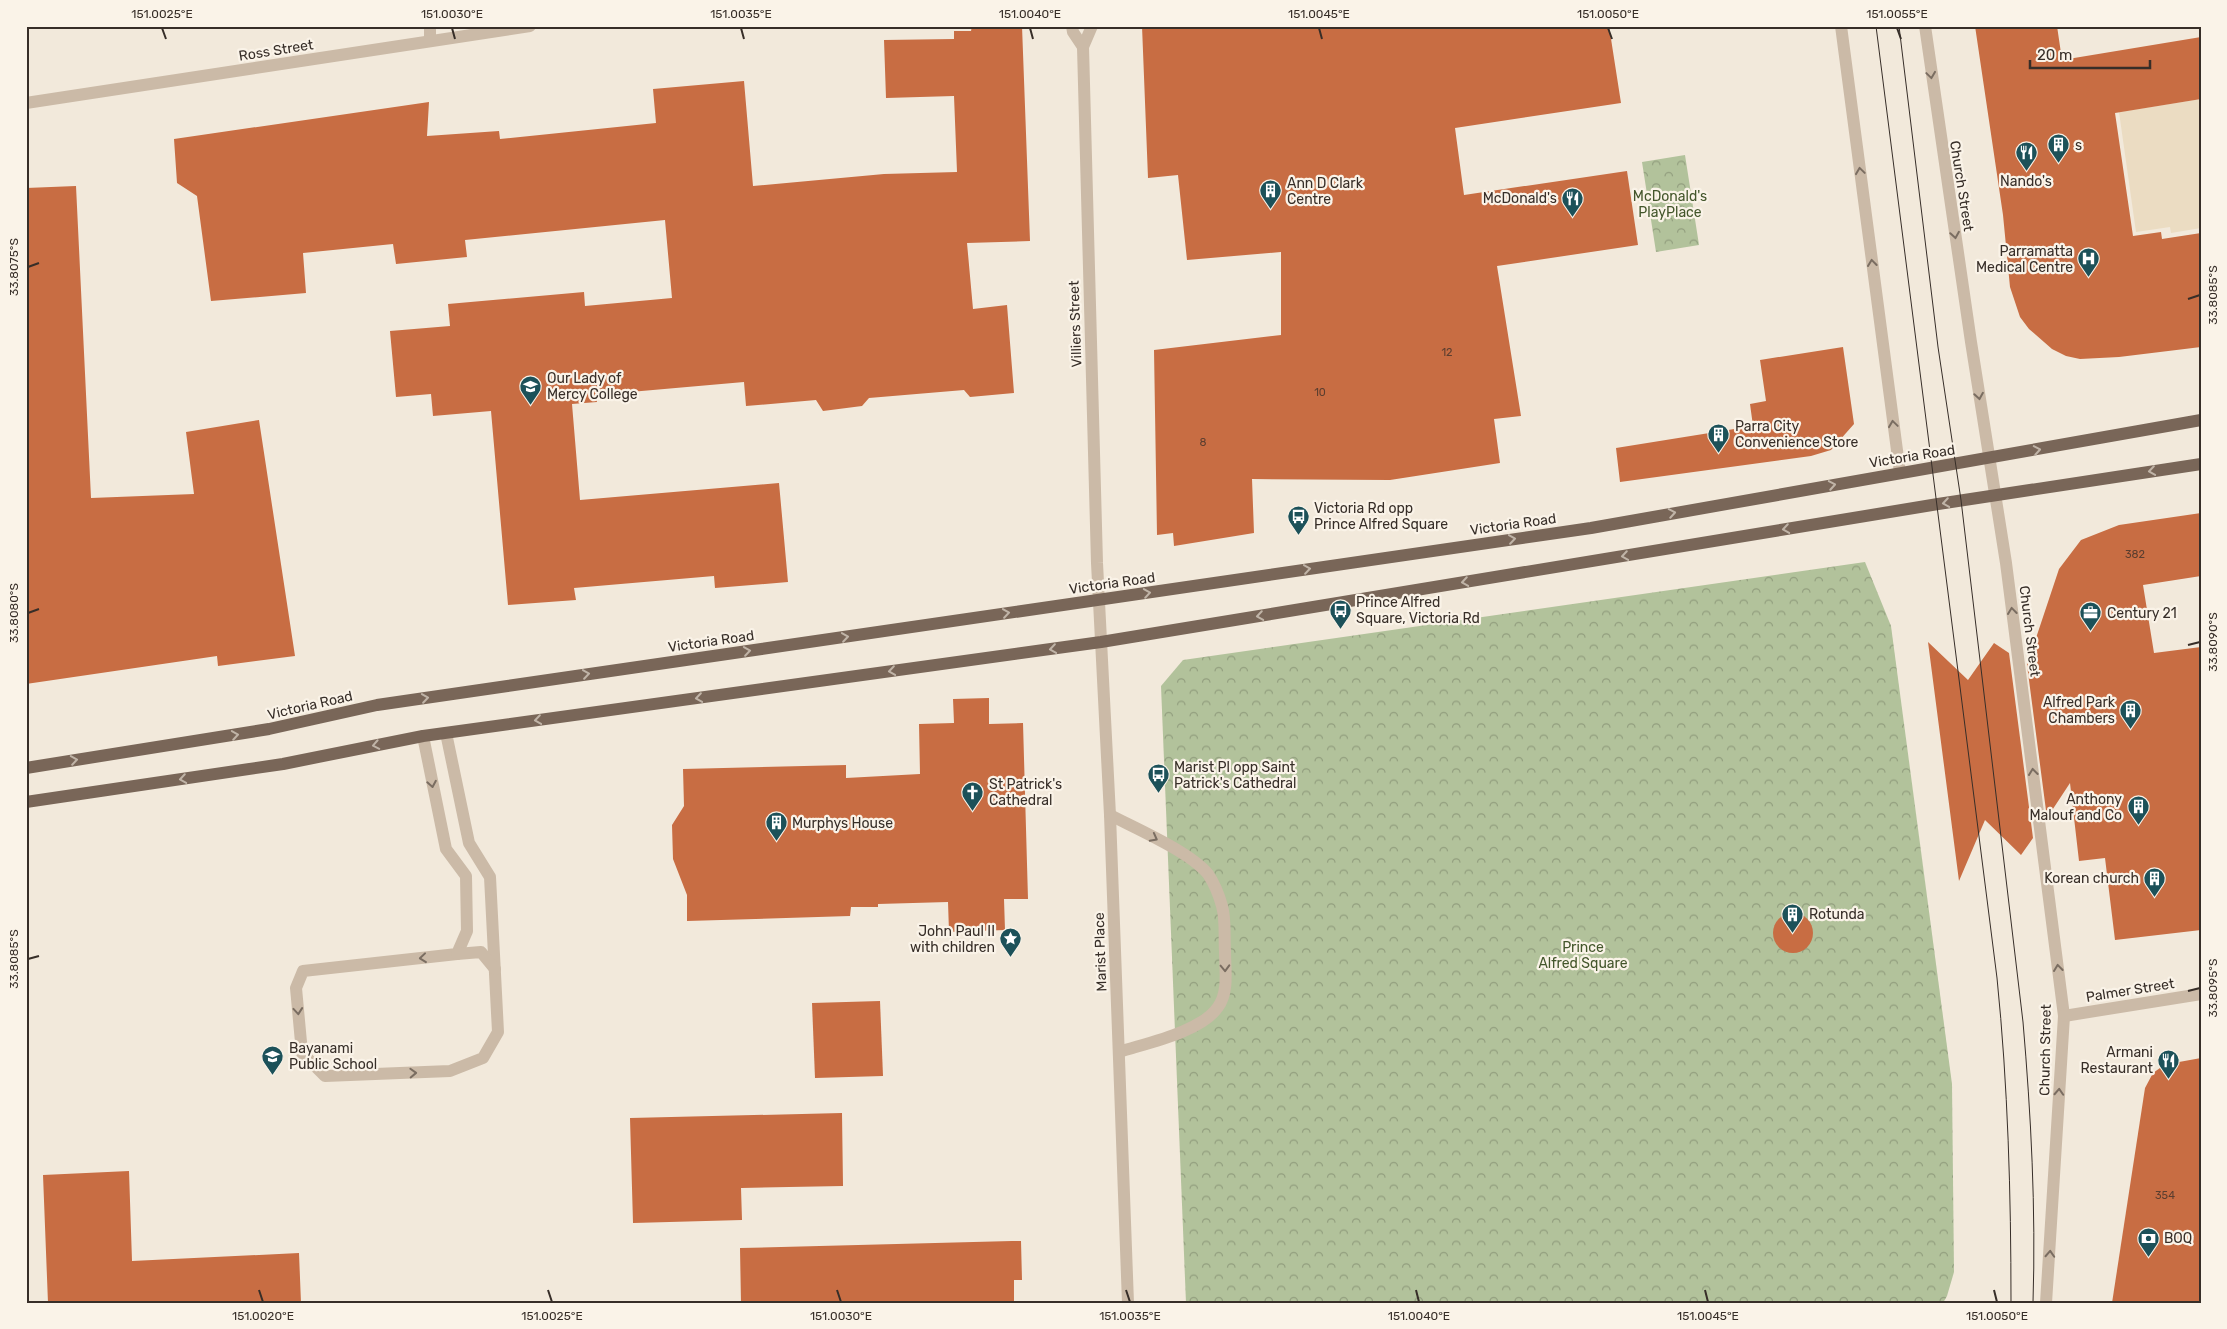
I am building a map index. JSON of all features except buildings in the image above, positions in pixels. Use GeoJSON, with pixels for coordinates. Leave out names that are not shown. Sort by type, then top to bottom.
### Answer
{"type":"FeatureCollection","features":[{"type":"Feature","properties":{"kind":"main road","name":"Victoria Road"},"geometry":{"type":"LineString","coordinates":[[26,768],[270,729],[377,705],[1591,528],[2201,420]]}},
{"type":"Feature","properties":{"kind":"main road"},"geometry":{"type":"LineString","coordinates":[[26,802],[283,764],[424,736],[1101,642],[1994,495],[2201,464]]}},
{"type":"Feature","properties":{"kind":"street"},"geometry":{"type":"LineString","coordinates":[[430,26],[430,41]]}},
{"type":"Feature","properties":{"kind":"street","name":"Ross Street"},"geometry":{"type":"LineString","coordinates":[[26,103],[530,26]]}},
{"type":"Feature","properties":{"kind":"street"},"geometry":{"type":"LineString","coordinates":[[1072,26],[1073,32],[1083,47]]}},
{"type":"Feature","properties":{"kind":"street"},"geometry":{"type":"LineString","coordinates":[[1083,47],[1092,26]]}},
{"type":"Feature","properties":{"kind":"street"},"geometry":{"type":"LineString","coordinates":[[1841,26],[1900,473]]}},
{"type":"Feature","properties":{"kind":"street","name":"Church Street"},"geometry":{"type":"LineString","coordinates":[[1925,26],[1944,164],[2006,563],[2064,1016],[2046,1303]]}},
{"type":"Feature","properties":{"kind":"street","name":"Villiers Street"},"geometry":{"type":"LineString","coordinates":[[1083,47],[1098,600]]}},
{"type":"Feature","properties":{"kind":"street","name":"Marist Place"},"geometry":{"type":"LineString","coordinates":[[1098,600],[1110,815],[1128,1303]]}},
{"type":"Feature","properties":{"kind":"street"},"geometry":{"type":"LineString","coordinates":[[446,733],[469,843],[490,877],[495,969],[498,1032],[483,1058],[450,1071],[325,1076],[302,1053],[296,988],[303,971],[482,952],[495,969]]}},
{"type":"Feature","properties":{"kind":"street"},"geometry":{"type":"LineString","coordinates":[[424,736],[446,850],[466,876],[468,931],[457,954]]}},
{"type":"Feature","properties":{"kind":"street"},"geometry":{"type":"LineString","coordinates":[[1110,815],[1160,841],[1195,863],[1208,874],[1217,891],[1222,908],[1226,979],[1224,994],[1218,1007],[1205,1020],[1188,1029],[1119,1052]]}},
{"type":"Feature","properties":{"kind":"street","name":"Palmer Street"},"geometry":{"type":"LineString","coordinates":[[2064,1016],[2201,994]]}},
{"type":"Feature","properties":{"kind":"green space","name":"McDonald's PlayPlace"},"geometry":{"type":"Polygon","coordinates":[[[1685,155],[1699,245],[1656,252],[1642,162],[1685,155]]]}},
{"type":"Feature","properties":{"kind":"green space","name":"Prince Alfred Square"},"geometry":{"type":"Polygon","coordinates":[[[1865,562],[1891,626],[1952,1084],[1954,1272],[1943,1303],[1186,1303],[1161,686],[1183,660],[1865,562]]]}},
{"type":"Feature","properties":{"kind":"shaded area"},"geometry":{"type":"Polygon","coordinates":[[[2201,99],[2201,228],[2171,233],[2170,227],[2136,232],[2119,112],[2201,99]]]}},
{"type":"Feature","properties":{"kind":"tram line"},"geometry":{"type":"LineString","coordinates":[[1876,26],[1997,978],[2008,1140],[2011,1303]]}},
{"type":"Feature","properties":{"kind":"tram line"},"geometry":{"type":"LineString","coordinates":[[1899,26],[1938,347],[1961,500],[2023,1022],[2032,1162],[2033,1303]]}},
{"type":"Feature","properties":{"kind":"place","name":"s"},"geometry":{"type":"Point","coordinates":[2059,164]}},
{"type":"Feature","properties":{"kind":"place","name":"Nando's"},"geometry":{"type":"Point","coordinates":[2026,172]}},
{"type":"Feature","properties":{"kind":"place","name":"Ann D Clark Centre"},"geometry":{"type":"Point","coordinates":[1271,210]}},
{"type":"Feature","properties":{"kind":"place","name":"McDonald's"},"geometry":{"type":"Point","coordinates":[1573,217]}},
{"type":"Feature","properties":{"kind":"place","name":"Parramatta Medical Centre"},"geometry":{"type":"Point","coordinates":[2089,278]}},
{"type":"Feature","properties":{"kind":"place","name":"Our Lady of Mercy College"},"geometry":{"type":"Point","coordinates":[531,405]}},
{"type":"Feature","properties":{"kind":"place","name":"Parra City Convenience Store"},"geometry":{"type":"Point","coordinates":[1719,453]}},
{"type":"Feature","properties":{"kind":"place","name":"Victoria Rd opp Prince Alfred Square"},"geometry":{"type":"Point","coordinates":[1298,535]}},
{"type":"Feature","properties":{"kind":"place","name":"Prince Alfred Square, Victoria Rd"},"geometry":{"type":"Point","coordinates":[1340,629]}},
{"type":"Feature","properties":{"kind":"place","name":"Century 21"},"geometry":{"type":"Point","coordinates":[2091,632]}},
{"type":"Feature","properties":{"kind":"place","name":"Alfred Park Chambers"},"geometry":{"type":"Point","coordinates":[2131,729]}},
{"type":"Feature","properties":{"kind":"place","name":"Marist Pl opp Saint Patrick's Cathedral"},"geometry":{"type":"Point","coordinates":[1158,794]}},
{"type":"Feature","properties":{"kind":"place","name":"St Patrick's Cathedral"},"geometry":{"type":"Point","coordinates":[973,811]}},
{"type":"Feature","properties":{"kind":"place","name":"Anthony Malouf and Co"},"geometry":{"type":"Point","coordinates":[2138,826]}},
{"type":"Feature","properties":{"kind":"place","name":"Murphys House"},"geometry":{"type":"Point","coordinates":[776,842]}},
{"type":"Feature","properties":{"kind":"place","name":"Korean church"},"geometry":{"type":"Point","coordinates":[2155,897]}},
{"type":"Feature","properties":{"kind":"place","name":"Rotunda"},"geometry":{"type":"Point","coordinates":[1793,933]}},
{"type":"Feature","properties":{"kind":"place","name":"John Paul II with children"},"geometry":{"type":"Point","coordinates":[1011,958]}},
{"type":"Feature","properties":{"kind":"place","name":"Bayanami Public School"},"geometry":{"type":"Point","coordinates":[273,1075]}},
{"type":"Feature","properties":{"kind":"place","name":"Armani Restaurant"},"geometry":{"type":"Point","coordinates":[2169,1079]}},
{"type":"Feature","properties":{"kind":"place","name":"BOQ"},"geometry":{"type":"Point","coordinates":[2148,1257]}}]}
